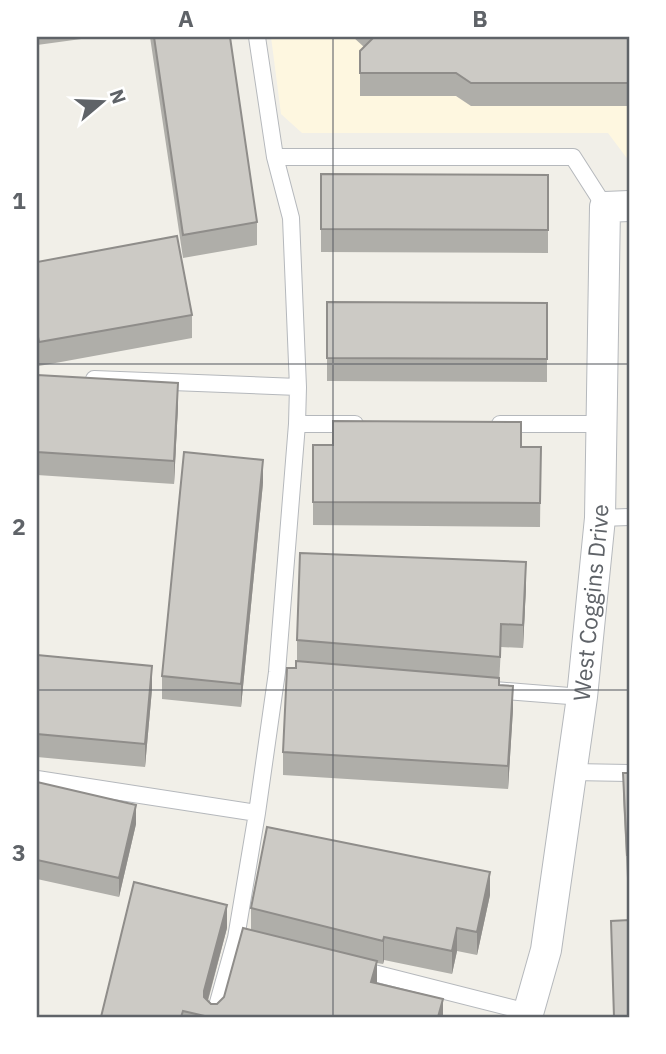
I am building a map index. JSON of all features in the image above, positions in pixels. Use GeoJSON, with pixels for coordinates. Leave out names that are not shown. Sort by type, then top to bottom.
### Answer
{"type":"FeatureCollection","features":[{"type":"Feature","properties":{"kind":"street","name":"West Coggins Drive"},"geometry":{"type":"LineString","coordinates":[[528,1015],[546,950],[582,697],[615,517],[603,424],[617,207]]}},
{"type":"Feature","properties":{"kind":"lane"},"geometry":{"type":"LineString","coordinates":[[214,1017],[242,939],[257,813],[284,673],[297,425],[298,387],[291,218],[275,158],[257,37]]}},
{"type":"Feature","properties":{"kind":"lane"},"geometry":{"type":"LineString","coordinates":[[275,158],[573,157],[617,207]]}},
{"type":"Feature","properties":{"kind":"lane"},"geometry":{"type":"LineString","coordinates":[[78,378],[298,387]]}},
{"type":"Feature","properties":{"kind":"lane"},"geometry":{"type":"LineString","coordinates":[[297,425],[366,424]]}},
{"type":"Feature","properties":{"kind":"lane"},"geometry":{"type":"LineString","coordinates":[[478,424],[603,424]]}},
{"type":"Feature","properties":{"kind":"lane"},"geometry":{"type":"LineString","coordinates":[[485,689],[582,697]]}},
{"type":"Feature","properties":{"kind":"lane"},"geometry":{"type":"LineString","coordinates":[[572,772],[629,773]]}},
{"type":"Feature","properties":{"kind":"lane"},"geometry":{"type":"LineString","coordinates":[[37,779],[257,813]]}},
{"type":"Feature","properties":{"kind":"lane"},"geometry":{"type":"LineString","coordinates":[[342,965],[528,1015]]}},
{"type":"Feature","properties":{"kind":"shaded area"},"geometry":{"type":"Polygon","coordinates":[[[271,37],[629,37],[629,161],[608,133],[302,133],[281,114],[271,37]]]}},
{"type":"Feature","properties":{"kind":"building"},"geometry":{"type":"Polygon","coordinates":[[[154,37],[230,37],[257,222],[183,235],[154,37]]]}},
{"type":"Feature","properties":{"kind":"building"},"geometry":{"type":"Polygon","coordinates":[[[374,37],[629,37],[629,83],[471,83],[456,73],[360,73],[360,51],[374,37]]]}},
{"type":"Feature","properties":{"kind":"building"},"geometry":{"type":"Polygon","coordinates":[[[321,174],[548,175],[548,230],[321,229],[321,174]]]}},
{"type":"Feature","properties":{"kind":"building"},"geometry":{"type":"Polygon","coordinates":[[[177,236],[192,315],[39,342],[37,262],[177,236]]]}},
{"type":"Feature","properties":{"kind":"building"},"geometry":{"type":"Polygon","coordinates":[[[327,302],[547,303],[547,359],[327,358],[327,302]]]}},
{"type":"Feature","properties":{"kind":"building"},"geometry":{"type":"Polygon","coordinates":[[[37,375],[178,383],[174,461],[37,452],[37,375]]]}},
{"type":"Feature","properties":{"kind":"building"},"geometry":{"type":"Polygon","coordinates":[[[333,421],[521,422],[521,447],[541,447],[540,503],[313,502],[313,445],[333,445],[333,421]]]}},
{"type":"Feature","properties":{"kind":"building"},"geometry":{"type":"Polygon","coordinates":[[[184,452],[263,460],[241,684],[162,676],[184,452]]]}},
{"type":"Feature","properties":{"kind":"building"},"geometry":{"type":"Polygon","coordinates":[[[300,553],[526,562],[523,625],[501,624],[500,657],[297,640],[300,553]]]}},
{"type":"Feature","properties":{"kind":"building"},"geometry":{"type":"Polygon","coordinates":[[[37,655],[152,666],[145,744],[37,734],[37,655]]]}},
{"type":"Feature","properties":{"kind":"building"},"geometry":{"type":"Polygon","coordinates":[[[296,661],[499,678],[499,685],[513,686],[508,766],[283,752],[287,668],[296,668],[296,661]]]}},
{"type":"Feature","properties":{"kind":"building"},"geometry":{"type":"Polygon","coordinates":[[[623,773],[629,773],[629,855],[627,855],[623,773]]]}},
{"type":"Feature","properties":{"kind":"building"},"geometry":{"type":"Polygon","coordinates":[[[37,782],[136,805],[119,878],[37,860],[37,782]]]}},
{"type":"Feature","properties":{"kind":"building"},"geometry":{"type":"Polygon","coordinates":[[[267,827],[490,872],[477,932],[457,928],[452,951],[384,937],[383,941],[251,908],[267,827]]]}},
{"type":"Feature","properties":{"kind":"building"},"geometry":{"type":"Polygon","coordinates":[[[134,882],[227,905],[204,991],[204,997],[211,1004],[217,1004],[224,997],[243,928],[377,961],[371,982],[443,999],[438,1017],[209,1017],[183,1011],[181,1017],[101,1017],[134,882]]]}},
{"type":"Feature","properties":{"kind":"building"},"geometry":{"type":"Polygon","coordinates":[[[629,920],[629,1017],[614,1017],[611,921],[629,920]]]}}]}
